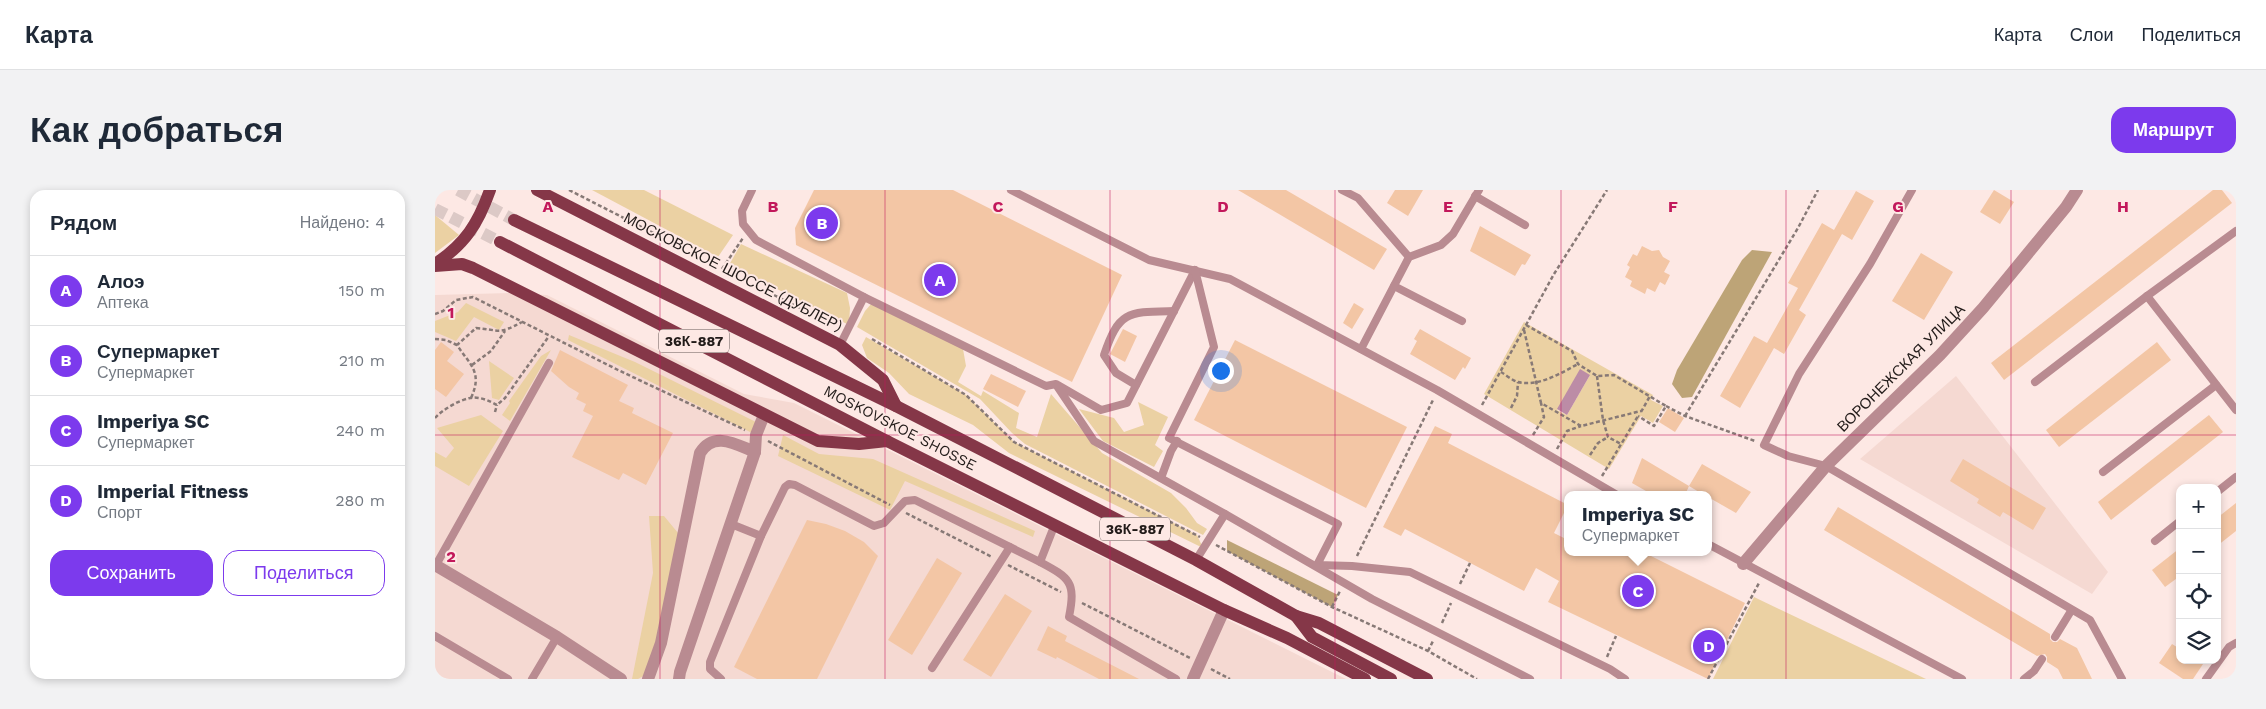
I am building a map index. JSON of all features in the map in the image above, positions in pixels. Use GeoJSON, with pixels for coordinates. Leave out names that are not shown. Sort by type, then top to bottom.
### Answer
{"type":"FeatureCollection","features":[{"type":"Feature","properties":{"kind":"main road"},"geometry":{"type":"LineString","coordinates":[[435,265],[450,254],[465,239],[481,214],[490,190]]}},
{"type":"Feature","properties":{"kind":"main road","name":"МОСКОВСКОЕ ШОССЕ (ДУБЛЕР)"},"geometry":{"type":"LineString","coordinates":[[537,190],[840,345],[883,380],[896,406]]}},
{"type":"Feature","properties":{"kind":"main road","name":"MOSKOVSKOE SHOSSE"},"geometry":{"type":"LineString","coordinates":[[515,220],[896,406],[1196,560],[1296,616],[1319,623],[1427,679]]}},
{"type":"Feature","properties":{"kind":"main road","name":"MOSKOVSKOE SHOSSE"},"geometry":{"type":"LineString","coordinates":[[500,242],[887,441],[1224,610],[1287,638],[1365,679]]}},
{"type":"Feature","properties":{"kind":"main road"},"geometry":{"type":"LineString","coordinates":[[435,265],[462,264],[473,268],[818,441],[859,444],[887,441]]}},
{"type":"Feature","properties":{"kind":"main road","name":"MOSKOVSKOE SHOSSE"},"geometry":{"type":"LineString","coordinates":[[1296,616],[1312,637],[1391,679]]}},
{"type":"Feature","properties":{"kind":"main road","name":"MOSKOVSKOE SHOSSE"},"geometry":{"type":"LineString","coordinates":[[1287,638],[1312,637]]}},
{"type":"Feature","properties":{"kind":"street","name":"ВОРОНЕЖСКАЯ УЛИЦА"},"geometry":{"type":"LineString","coordinates":[[1743,564],[1825,466],[1940,355],[1983,308],[2060,214],[2077,190]]}},
{"type":"Feature","properties":{"kind":"street"},"geometry":{"type":"LineString","coordinates":[[679,679],[755,452],[756,435],[764,415]]}},
{"type":"Feature","properties":{"kind":"street"},"geometry":{"type":"LineString","coordinates":[[648,679],[661,643],[700,453],[705,445],[722,439],[755,452]]}},
{"type":"Feature","properties":{"kind":"street"},"geometry":{"type":"LineString","coordinates":[[436,565],[557,637],[614,678]]}},
{"type":"Feature","properties":{"kind":"street"},"geometry":{"type":"LineString","coordinates":[[1196,678],[1224,610]]}},
{"type":"Feature","properties":{"kind":"lane"},"geometry":{"type":"LineString","coordinates":[[752,190],[743,211],[743,224],[756,240],[864,297],[1046,386],[1056,384],[1101,410],[1127,403],[1195,270]]}},
{"type":"Feature","properties":{"kind":"lane"},"geometry":{"type":"LineString","coordinates":[[1011,190],[1149,260],[1230,278],[1477,412],[1610,491]]}},
{"type":"Feature","properties":{"kind":"lane"},"geometry":{"type":"LineString","coordinates":[[1342,190],[1358,198],[1409,257]]}},
{"type":"Feature","properties":{"kind":"lane"},"geometry":{"type":"LineString","coordinates":[[1358,198],[1363,190]]}},
{"type":"Feature","properties":{"kind":"lane"},"geometry":{"type":"LineString","coordinates":[[1912,190],[1870,264],[1799,374],[1764,445],[1788,456],[1825,466],[2071,611],[2090,620],[2122,679]]}},
{"type":"Feature","properties":{"kind":"lane"},"geometry":{"type":"LineString","coordinates":[[1361,349],[1409,257],[1441,245],[1453,234],[1477,193],[1525,225]]}},
{"type":"Feature","properties":{"kind":"lane"},"geometry":{"type":"LineString","coordinates":[[2035,382],[2236,231]]}},
{"type":"Feature","properties":{"kind":"lane"},"geometry":{"type":"LineString","coordinates":[[1195,270],[1214,347],[1169,438],[1338,524],[1317,565]]}},
{"type":"Feature","properties":{"kind":"lane"},"geometry":{"type":"LineString","coordinates":[[1393,286],[1461,321]]}},
{"type":"Feature","properties":{"kind":"lane"},"geometry":{"type":"LineString","coordinates":[[2147,296],[2236,410]]}},
{"type":"Feature","properties":{"kind":"lane"},"geometry":{"type":"LineString","coordinates":[[840,345],[864,297]]}},
{"type":"Feature","properties":{"kind":"lane"},"geometry":{"type":"LineString","coordinates":[[1136,385],[1116,373],[1104,355],[1112,332],[1125,317],[1143,312],[1174,311]]}},
{"type":"Feature","properties":{"kind":"lane"},"geometry":{"type":"LineString","coordinates":[[436,565],[549,363]]}},
{"type":"Feature","properties":{"kind":"lane"},"geometry":{"type":"LineString","coordinates":[[1056,384],[1094,441],[1317,565],[1372,599],[1530,679]]}},
{"type":"Feature","properties":{"kind":"lane"},"geometry":{"type":"LineString","coordinates":[[2103,472],[2216,384]]}},
{"type":"Feature","properties":{"kind":"lane"},"geometry":{"type":"LineString","coordinates":[[1161,478],[1171,451],[1177,441]]}},
{"type":"Feature","properties":{"kind":"lane"},"geometry":{"type":"LineString","coordinates":[[2221,489],[2236,477]]}},
{"type":"Feature","properties":{"kind":"lane"},"geometry":{"type":"LineString","coordinates":[[721,679],[710,670],[709,662],[761,536],[785,487],[789,484],[795,485],[874,526],[884,523],[905,501],[915,500],[1040,562],[1063,574],[1070,584],[1073,598],[1069,618],[1175,679]]}},
{"type":"Feature","properties":{"kind":"lane"},"geometry":{"type":"LineString","coordinates":[[1196,560],[1225,514]]}},
{"type":"Feature","properties":{"kind":"lane"},"geometry":{"type":"LineString","coordinates":[[731,524],[761,536]]}},
{"type":"Feature","properties":{"kind":"lane"},"geometry":{"type":"LineString","coordinates":[[1040,562],[1055,524]]}},
{"type":"Feature","properties":{"kind":"lane"},"geometry":{"type":"LineString","coordinates":[[2155,540],[2176,524]]}},
{"type":"Feature","properties":{"kind":"lane"},"geometry":{"type":"LineString","coordinates":[[1712,546],[1961,679]]}},
{"type":"Feature","properties":{"kind":"lane"},"geometry":{"type":"LineString","coordinates":[[932,668],[1010,547]]}},
{"type":"Feature","properties":{"kind":"lane"},"geometry":{"type":"LineString","coordinates":[[1317,565],[1352,566],[1410,572],[1610,669],[1625,679]]}},
{"type":"Feature","properties":{"kind":"lane"},"geometry":{"type":"LineString","coordinates":[[2055,637],[2071,611]]}},
{"type":"Feature","properties":{"kind":"lane"},"geometry":{"type":"LineString","coordinates":[[435,636],[508,679]]}},
{"type":"Feature","properties":{"kind":"lane"},"geometry":{"type":"LineString","coordinates":[[532,679],[557,637]]}},
{"type":"Feature","properties":{"kind":"lane"},"geometry":{"type":"LineString","coordinates":[[2205,679],[2232,645],[2236,652]]}},
{"type":"Feature","properties":{"kind":"lane"},"geometry":{"type":"LineString","coordinates":[[2023,679],[2034,671],[2042,659]]}},
{"type":"Feature","properties":{"kind":"path"},"geometry":{"type":"LineString","coordinates":[[569,190],[671,243]]}},
{"type":"Feature","properties":{"kind":"path"},"geometry":{"type":"LineString","coordinates":[[1477,412],[1554,274],[1607,190]]}},
{"type":"Feature","properties":{"kind":"path"},"geometry":{"type":"LineString","coordinates":[[1685,416],[1798,228],[1818,190]]}},
{"type":"Feature","properties":{"kind":"path"},"geometry":{"type":"LineString","coordinates":[[714,265],[722,269],[748,230]]}},
{"type":"Feature","properties":{"kind":"path"},"geometry":{"type":"LineString","coordinates":[[773,295],[824,320]]}},
{"type":"Feature","properties":{"kind":"path"},"geometry":{"type":"LineString","coordinates":[[435,314],[457,300],[473,297],[549,336],[756,435],[1230,679]]}},
{"type":"Feature","properties":{"kind":"path"},"geometry":{"type":"LineString","coordinates":[[457,346],[476,328],[496,332],[506,331],[522,322]]}},
{"type":"Feature","properties":{"kind":"path"},"geometry":{"type":"LineString","coordinates":[[1526,325],[1572,351],[1578,364],[1597,376],[1614,375],[1685,416],[1764,445]]}},
{"type":"Feature","properties":{"kind":"path"},"geometry":{"type":"LineString","coordinates":[[1523,330],[1544,417],[1529,444]]}},
{"type":"Feature","properties":{"kind":"path"},"geometry":{"type":"LineString","coordinates":[[472,365],[491,351],[506,331]]}},
{"type":"Feature","properties":{"kind":"path"},"geometry":{"type":"LineString","coordinates":[[495,412],[497,405],[505,398],[549,336]]}},
{"type":"Feature","properties":{"kind":"path"},"geometry":{"type":"LineString","coordinates":[[435,339],[446,340],[457,346],[472,365],[476,374],[475,389],[471,398]]}},
{"type":"Feature","properties":{"kind":"path"},"geometry":{"type":"LineString","coordinates":[[872,339],[966,395],[1014,442],[1332,607],[1428,651],[1477,679]]}},
{"type":"Feature","properties":{"kind":"path"},"geometry":{"type":"LineString","coordinates":[[1501,372],[1518,382],[1536,382],[1552,377],[1578,364]]}},
{"type":"Feature","properties":{"kind":"path"},"geometry":{"type":"LineString","coordinates":[[1597,376],[1603,420],[1608,437],[1621,444]]}},
{"type":"Feature","properties":{"kind":"path"},"geometry":{"type":"LineString","coordinates":[[1511,408],[1517,396],[1518,382]]}},
{"type":"Feature","properties":{"kind":"path"},"geometry":{"type":"LineString","coordinates":[[1352,566],[1437,390]]}},
{"type":"Feature","properties":{"kind":"path"},"geometry":{"type":"LineString","coordinates":[[1597,484],[1650,396]]}},
{"type":"Feature","properties":{"kind":"path"},"geometry":{"type":"LineString","coordinates":[[435,418],[440,413],[471,398],[488,400],[497,405]]}},
{"type":"Feature","properties":{"kind":"path"},"geometry":{"type":"LineString","coordinates":[[1541,402],[1581,426]]}},
{"type":"Feature","properties":{"kind":"path"},"geometry":{"type":"LineString","coordinates":[[1638,416],[1655,426],[1666,406]]}},
{"type":"Feature","properties":{"kind":"path"},"geometry":{"type":"LineString","coordinates":[[1552,458],[1567,431],[1641,411]]}},
{"type":"Feature","properties":{"kind":"path"},"geometry":{"type":"LineString","coordinates":[[1590,456],[1598,443],[1608,437]]}},
{"type":"Feature","properties":{"kind":"path"},"geometry":{"type":"LineString","coordinates":[[1709,679],[1763,574]]}},
{"type":"Feature","properties":{"kind":"path"},"geometry":{"type":"LineString","coordinates":[[1332,607],[1344,582]]}},
{"type":"Feature","properties":{"kind":"shaded area"},"geometry":{"type":"Polygon","coordinates":[[[592,190],[644,190],[733,235],[718,257],[592,190]]]}},
{"type":"Feature","properties":{"kind":"shaded area"},"geometry":{"type":"Polygon","coordinates":[[[435,215],[459,235],[435,253],[435,215]]]}},
{"type":"Feature","properties":{"kind":"shaded area"},"geometry":{"type":"Polygon","coordinates":[[[741,244],[847,293],[850,308],[849,325],[729,265],[741,244]]]}},
{"type":"Feature","properties":{"kind":"shaded area"},"geometry":{"type":"Polygon","coordinates":[[[1752,250],[1772,252],[1692,397],[1682,398],[1672,384],[1677,370],[1742,260],[1752,250]]]}},
{"type":"Feature","properties":{"kind":"shaded area"},"geometry":{"type":"Polygon","coordinates":[[[513,293],[547,295],[744,394],[794,403],[1346,679],[435,679],[435,295],[513,293]]]}},
{"type":"Feature","properties":{"kind":"shaded area"},"geometry":{"type":"Polygon","coordinates":[[[466,303],[504,322],[499,330],[474,317],[456,341],[435,332],[435,321],[458,312],[466,303]]]}},
{"type":"Feature","properties":{"kind":"shaded area"},"geometry":{"type":"Polygon","coordinates":[[[872,303],[963,349],[966,366],[958,382],[981,396],[983,391],[1019,413],[1016,428],[1037,437],[1051,394],[1102,453],[1171,493],[1186,508],[1197,523],[1207,529],[1203,535],[1025,444],[980,399],[857,327],[865,311],[872,303]]]}},
{"type":"Feature","properties":{"kind":"shaded area"},"geometry":{"type":"Polygon","coordinates":[[[1524,322],[1653,395],[1651,400],[1663,406],[1653,423],[1641,416],[1609,469],[1484,394],[1524,322]],[[1590,375],[1557,410],[1567,415],[1590,375]]]}},
{"type":"Feature","properties":{"kind":"shaded area"},"geometry":{"type":"Polygon","coordinates":[[[569,335],[635,362],[760,424],[756,435],[568,340],[569,335]]]}},
{"type":"Feature","properties":{"kind":"shaded area"},"geometry":{"type":"Polygon","coordinates":[[[866,337],[966,395],[1014,442],[1197,535],[1203,548],[1009,453],[973,425],[909,394],[889,373],[867,358],[862,345],[866,337]]]}},
{"type":"Feature","properties":{"kind":"shaded area"},"geometry":{"type":"Polygon","coordinates":[[[551,350],[510,421],[502,415],[510,403],[509,401],[541,356],[551,350]]]}},
{"type":"Feature","properties":{"kind":"shaded area"},"geometry":{"type":"Polygon","coordinates":[[[489,361],[514,378],[499,400],[492,398],[489,361]]]}},
{"type":"Feature","properties":{"kind":"shaded area"},"geometry":{"type":"Polygon","coordinates":[[[1580,369],[1590,375],[1567,415],[1557,409],[1580,369]]]}},
{"type":"Feature","properties":{"kind":"shaded area"},"geometry":{"type":"Polygon","coordinates":[[[1956,376],[2108,572],[2092,594],[1860,459],[1956,376]]]}},
{"type":"Feature","properties":{"kind":"shaded area"},"geometry":{"type":"Polygon","coordinates":[[[1138,402],[1168,417],[1155,445],[1163,451],[1154,467],[1103,441],[1079,409],[1114,418],[1124,432],[1144,425],[1138,402]]]}},
{"type":"Feature","properties":{"kind":"shaded area"},"geometry":{"type":"Polygon","coordinates":[[[481,415],[503,431],[469,486],[435,466],[435,452],[446,458],[454,448],[437,428],[481,415]]]}},
{"type":"Feature","properties":{"kind":"shaded area"},"geometry":{"type":"Polygon","coordinates":[[[783,435],[819,454],[873,459],[1035,531],[1033,537],[905,481],[890,510],[778,456],[783,435]]]}},
{"type":"Feature","properties":{"kind":"shaded area"},"geometry":{"type":"Polygon","coordinates":[[[649,516],[664,516],[683,539],[664,629],[645,675],[638,679],[632,679],[653,573],[649,516]]]}},
{"type":"Feature","properties":{"kind":"shaded area"},"geometry":{"type":"Polygon","coordinates":[[[1227,540],[1338,595],[1332,607],[1227,551],[1227,540]]]}},
{"type":"Feature","properties":{"kind":"shaded area"},"geometry":{"type":"Polygon","coordinates":[[[1754,597],[1926,679],[1713,679],[1754,597]]]}},
{"type":"Feature","properties":{"kind":"building"},"geometry":{"type":"Polygon","coordinates":[[[814,190],[953,190],[1122,275],[1072,382],[796,245],[795,228],[814,190]]]}},
{"type":"Feature","properties":{"kind":"building"},"geometry":{"type":"Polygon","coordinates":[[[1238,190],[1286,190],[1387,249],[1374,270],[1238,190]]]}},
{"type":"Feature","properties":{"kind":"building"},"geometry":{"type":"Polygon","coordinates":[[[1395,190],[1423,190],[1408,216],[1387,203],[1395,190]]]}},
{"type":"Feature","properties":{"kind":"building"},"geometry":{"type":"Polygon","coordinates":[[[1994,190],[2014,202],[2000,224],[1980,212],[1994,190]]]}},
{"type":"Feature","properties":{"kind":"building"},"geometry":{"type":"Polygon","coordinates":[[[2213,190],[2222,190],[2232,203],[2004,380],[1991,363],[2213,190]]]}},
{"type":"Feature","properties":{"kind":"building"},"geometry":{"type":"Polygon","coordinates":[[[1856,191],[1874,201],[1852,240],[1842,234],[1799,310],[1806,315],[1784,354],[1774,348],[1740,408],[1720,396],[1754,336],[1767,343],[1798,288],[1788,283],[1822,223],[1834,230],[1856,191]]]}},
{"type":"Feature","properties":{"kind":"building"},"geometry":{"type":"Polygon","coordinates":[[[1480,226],[1531,255],[1525,265],[1522,264],[1515,276],[1470,251],[1480,226]]]}},
{"type":"Feature","properties":{"kind":"building"},"geometry":{"type":"Polygon","coordinates":[[[1642,246],[1652,251],[1659,250],[1663,257],[1670,261],[1664,272],[1670,275],[1665,285],[1660,282],[1655,292],[1647,288],[1645,294],[1630,286],[1632,281],[1625,277],[1630,267],[1627,265],[1633,254],[1637,256],[1642,246]]]}},
{"type":"Feature","properties":{"kind":"building"},"geometry":{"type":"Polygon","coordinates":[[[1921,253],[1953,272],[1924,320],[1892,301],[1921,253]]]}},
{"type":"Feature","properties":{"kind":"building"},"geometry":{"type":"Polygon","coordinates":[[[1354,303],[1364,309],[1352,329],[1343,323],[1354,303]]]}},
{"type":"Feature","properties":{"kind":"building"},"geometry":{"type":"Polygon","coordinates":[[[1123,329],[1137,336],[1125,362],[1110,354],[1123,329]]]}},
{"type":"Feature","properties":{"kind":"building"},"geometry":{"type":"Polygon","coordinates":[[[1420,329],[1471,358],[1465,369],[1463,367],[1455,380],[1410,354],[1417,341],[1414,339],[1420,329]]]}},
{"type":"Feature","properties":{"kind":"building"},"geometry":{"type":"Polygon","coordinates":[[[1235,340],[1407,427],[1366,508],[1194,420],[1235,340]]]}},
{"type":"Feature","properties":{"kind":"building"},"geometry":{"type":"Polygon","coordinates":[[[441,342],[454,352],[447,361],[464,374],[446,397],[435,389],[435,350],[441,342]]]}},
{"type":"Feature","properties":{"kind":"building"},"geometry":{"type":"Polygon","coordinates":[[[2157,342],[2171,360],[2059,447],[2046,430],[2157,342]]]}},
{"type":"Feature","properties":{"kind":"building"},"geometry":{"type":"Polygon","coordinates":[[[560,350],[628,385],[619,401],[634,408],[632,413],[673,433],[646,485],[623,473],[619,480],[572,457],[593,416],[583,411],[586,404],[576,399],[579,393],[551,371],[560,350]]]}},
{"type":"Feature","properties":{"kind":"building"},"geometry":{"type":"Polygon","coordinates":[[[991,374],[1026,391],[1018,407],[983,389],[991,374]]]}},
{"type":"Feature","properties":{"kind":"building"},"geometry":{"type":"Polygon","coordinates":[[[1668,408],[1684,418],[1675,432],[1659,422],[1668,408]]]}},
{"type":"Feature","properties":{"kind":"building"},"geometry":{"type":"Polygon","coordinates":[[[2209,415],[2223,432],[2111,520],[2098,502],[2209,415]]]}},
{"type":"Feature","properties":{"kind":"building"},"geometry":{"type":"Polygon","coordinates":[[[1435,426],[1452,434],[1448,443],[1564,503],[1564,513],[1554,533],[1564,538],[1564,556],[1651,556],[1745,603],[1708,679],[1548,602],[1559,581],[1536,568],[1524,591],[1405,529],[1401,536],[1383,527],[1435,426]]]}},
{"type":"Feature","properties":{"kind":"building"},"geometry":{"type":"Polygon","coordinates":[[[1642,458],[1689,486],[1687,491],[1646,491],[1632,483],[1642,458]]]}},
{"type":"Feature","properties":{"kind":"building"},"geometry":{"type":"Polygon","coordinates":[[[1963,459],[2046,508],[2033,530],[2003,512],[2000,517],[1977,503],[1979,499],[1950,481],[1963,459]]]}},
{"type":"Feature","properties":{"kind":"building"},"geometry":{"type":"Polygon","coordinates":[[[1702,464],[1751,492],[1736,513],[1712,499],[1712,491],[1697,491],[1689,486],[1702,464]]]}},
{"type":"Feature","properties":{"kind":"building"},"geometry":{"type":"Polygon","coordinates":[[[2236,503],[2236,531],[2221,543],[2221,529],[2221,515],[2236,503]]]}},
{"type":"Feature","properties":{"kind":"building"},"geometry":{"type":"Polygon","coordinates":[[[1838,507],[2050,634],[2050,639],[2053,642],[2057,642],[2060,639],[2077,648],[2092,679],[2063,679],[2058,669],[2047,662],[2045,654],[2037,656],[1824,530],[1838,507]]]}},
{"type":"Feature","properties":{"kind":"building"},"geometry":{"type":"Polygon","coordinates":[[[807,520],[845,531],[864,542],[878,556],[817,679],[757,679],[734,667],[807,520]]]}},
{"type":"Feature","properties":{"kind":"building"},"geometry":{"type":"Polygon","coordinates":[[[2176,551],[2176,579],[2165,587],[2152,570],[2176,551]]]}},
{"type":"Feature","properties":{"kind":"building"},"geometry":{"type":"Polygon","coordinates":[[[937,558],[962,573],[912,655],[888,640],[937,558]]]}},
{"type":"Feature","properties":{"kind":"building"},"geometry":{"type":"Polygon","coordinates":[[[1005,594],[1032,611],[991,677],[963,660],[1005,594]]]}},
{"type":"Feature","properties":{"kind":"building"},"geometry":{"type":"Polygon","coordinates":[[[1048,626],[1067,636],[1065,641],[1139,679],[1099,679],[1057,657],[1056,659],[1037,650],[1048,626]]]}},
{"type":"Feature","properties":{"kind":"building"},"geometry":{"type":"Polygon","coordinates":[[[2172,644],[2176,646],[2176,664],[2203,664],[2193,679],[2183,679],[2159,663],[2172,644]]]}},
{"type":"Feature","properties":{"kind":"tunnel"},"geometry":{"type":"LineString","coordinates":[[458,190],[514,220]]}},
{"type":"Feature","properties":{"kind":"tunnel"},"geometry":{"type":"LineString","coordinates":[[435,209],[500,242]]}},
{"type":"Feature","properties":{"kind":"place","name":"Супермаркет"},"geometry":{"type":"Point","coordinates":[822,223]}},
{"type":"Feature","properties":{"kind":"place","name":"Алоэ"},"geometry":{"type":"Point","coordinates":[940,280]}},
{"type":"Feature","properties":{"kind":"place","name":"Imperiya SC"},"geometry":{"type":"Point","coordinates":[1638,591]}},
{"type":"Feature","properties":{"kind":"place","name":"Imperial Fitness"},"geometry":{"type":"Point","coordinates":[1709,646]}}]}
